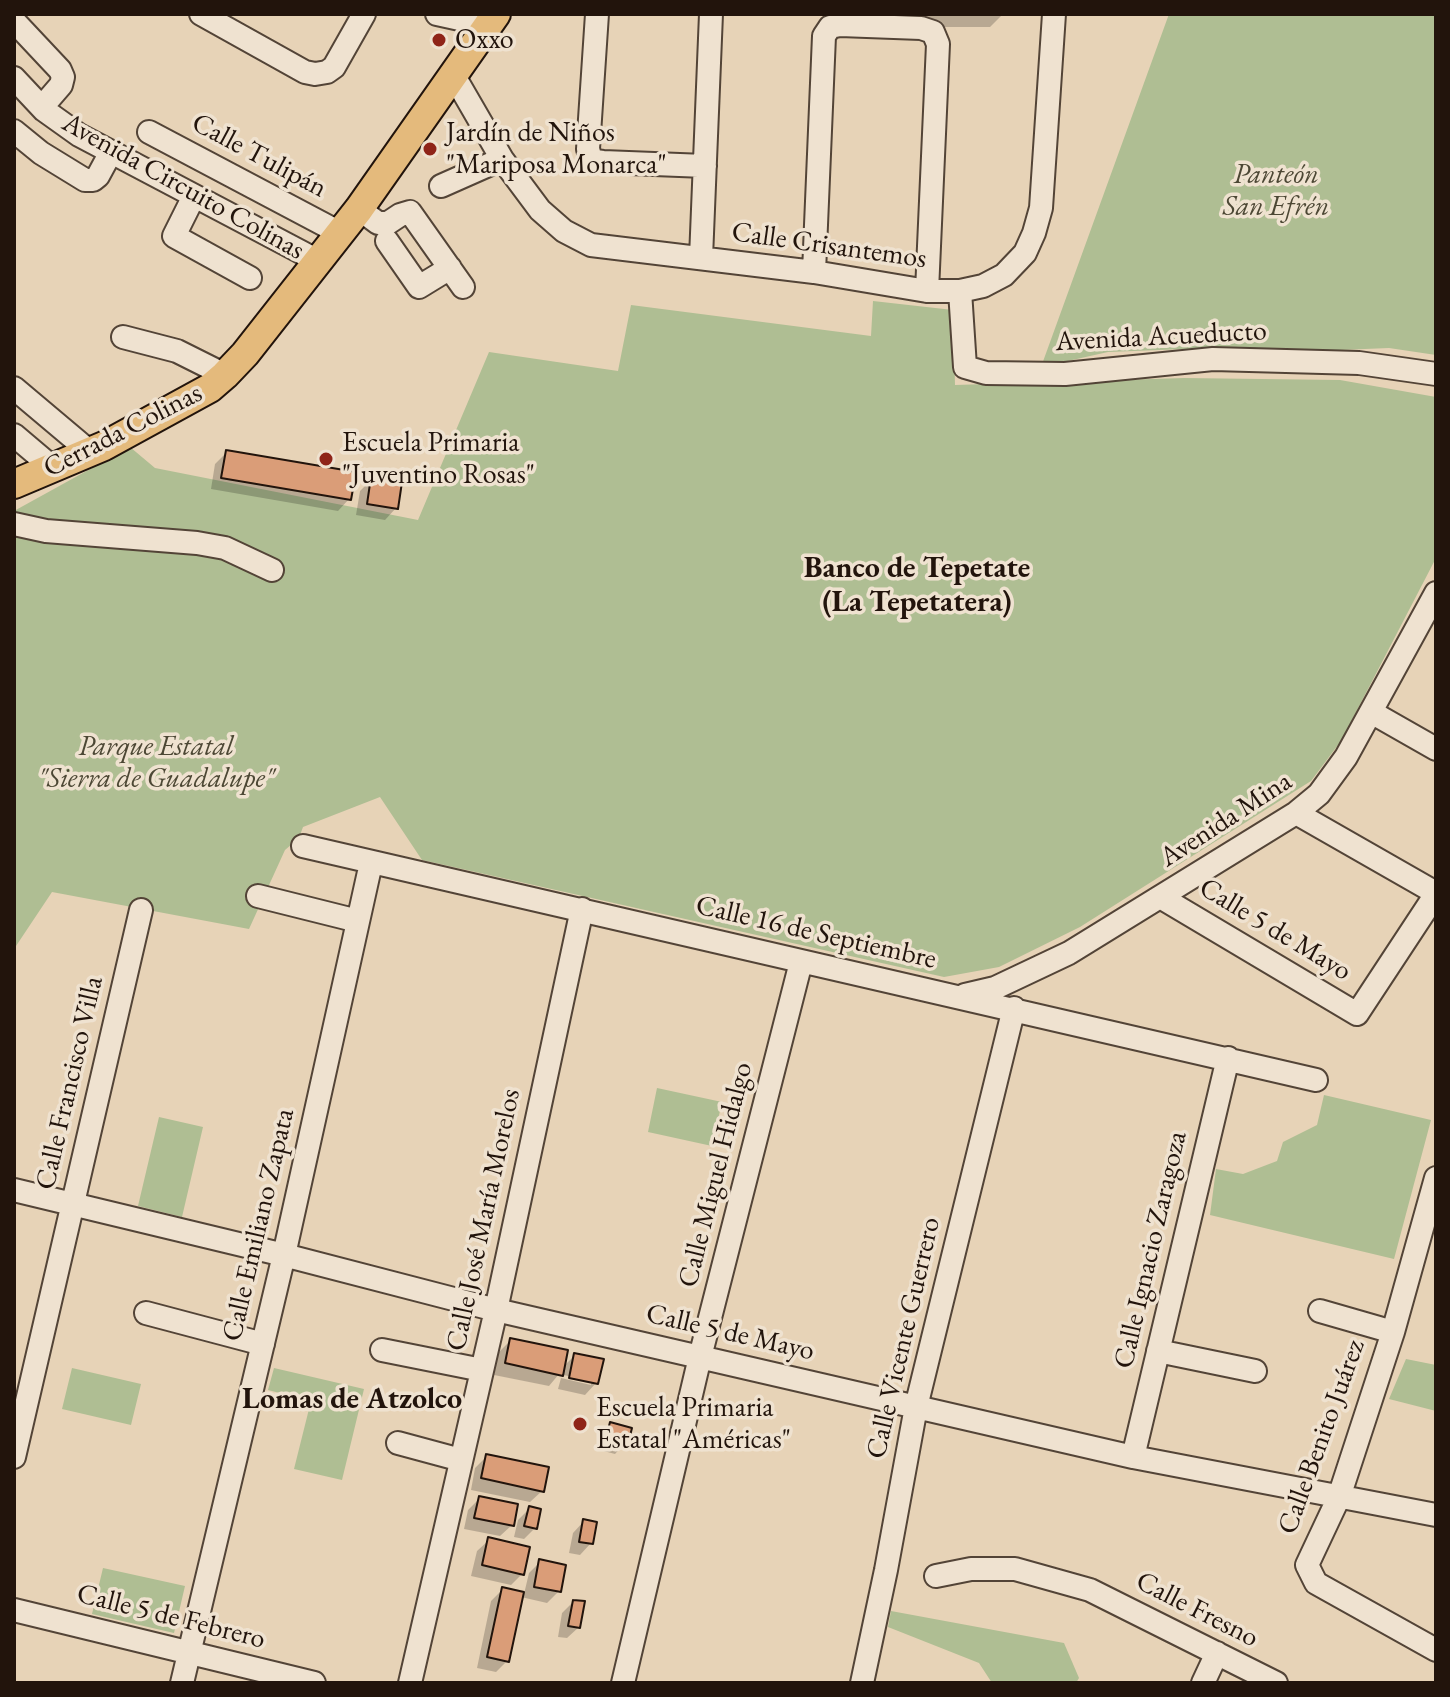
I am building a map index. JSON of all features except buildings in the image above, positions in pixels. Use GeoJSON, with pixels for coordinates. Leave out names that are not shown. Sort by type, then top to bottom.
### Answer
{"type":"FeatureCollection","features":[{"type":"Feature","properties":{"kind":"main road","name":"Avenida Circuito Colinas"},"geometry":{"type":"LineString","coordinates":[[318,261],[359,209],[492,20]]}},
{"type":"Feature","properties":{"kind":"main road","name":"Cerrada Colinas"},"geometry":{"type":"LineString","coordinates":[[14,484],[90,452],[210,388],[245,354],[318,261]]}},
{"type":"Feature","properties":{"kind":"street"},"geometry":{"type":"LineString","coordinates":[[201,14],[305,72],[315,74],[334,67],[364,14]]}},
{"type":"Feature","properties":{"kind":"street"},"geometry":{"type":"LineString","coordinates":[[437,14],[492,20]]}},
{"type":"Feature","properties":{"kind":"street"},"geometry":{"type":"LineString","coordinates":[[597,14],[590,156],[595,161],[603,162],[705,166]]}},
{"type":"Feature","properties":{"kind":"street"},"geometry":{"type":"LineString","coordinates":[[701,258],[711,14]]}},
{"type":"Feature","properties":{"kind":"street","name":"Calle Crisantemos"},"geometry":{"type":"LineString","coordinates":[[454,76],[502,159],[540,210],[564,231],[591,245],[814,272],[927,291],[960,291],[983,286],[1004,275],[1025,253],[1034,233],[1041,208],[1054,14]]}},
{"type":"Feature","properties":{"kind":"street"},"geometry":{"type":"LineString","coordinates":[[14,21],[63,77],[61,85],[42,107]]}},
{"type":"Feature","properties":{"kind":"street"},"geometry":{"type":"LineString","coordinates":[[814,272],[824,36],[830,27],[840,25],[921,28],[933,32],[938,44],[927,291]]}},
{"type":"Feature","properties":{"kind":"street","name":"Avenida Circuito Colinas"},"geometry":{"type":"LineString","coordinates":[[14,78],[42,107],[79,135],[318,261]]}},
{"type":"Feature","properties":{"kind":"street"},"geometry":{"type":"LineString","coordinates":[[14,131],[41,153],[85,180],[98,176],[111,152]]}},
{"type":"Feature","properties":{"kind":"street","name":"Calle Tulipán"},"geometry":{"type":"LineString","coordinates":[[149,132],[340,233]]}},
{"type":"Feature","properties":{"kind":"street"},"geometry":{"type":"LineString","coordinates":[[441,186],[502,159]]}},
{"type":"Feature","properties":{"kind":"street"},"geometry":{"type":"LineString","coordinates":[[194,196],[174,236],[250,278]]}},
{"type":"Feature","properties":{"kind":"street"},"geometry":{"type":"LineString","coordinates":[[359,209],[378,223],[388,223],[410,212],[456,278],[419,287],[387,241]]}},
{"type":"Feature","properties":{"kind":"street","name":"Avenida Acueducto"},"geometry":{"type":"LineString","coordinates":[[960,291],[965,367],[986,373],[1065,374],[1213,359],[1359,363],[1436,374]]}},
{"type":"Feature","properties":{"kind":"street"},"geometry":{"type":"LineString","coordinates":[[123,337],[177,351],[225,375]]}},
{"type":"Feature","properties":{"kind":"street"},"geometry":{"type":"LineString","coordinates":[[14,388],[90,452]]}},
{"type":"Feature","properties":{"kind":"street"},"geometry":{"type":"LineString","coordinates":[[14,435],[53,468]]}},
{"type":"Feature","properties":{"kind":"street"},"geometry":{"type":"LineString","coordinates":[[14,524],[104,537],[197,543],[225,548],[272,570]]}},
{"type":"Feature","properties":{"kind":"street","name":"Avenida Mina"},"geometry":{"type":"LineString","coordinates":[[957,997],[995,988],[1069,953],[1296,813],[1319,794],[1346,757],[1435,596]]}},
{"type":"Feature","properties":{"kind":"street"},"geometry":{"type":"LineString","coordinates":[[1371,712],[1436,749]]}},
{"type":"Feature","properties":{"kind":"street"},"geometry":{"type":"LineString","coordinates":[[1296,813],[1436,894]]}},
{"type":"Feature","properties":{"kind":"street","name":"Calle 16 de Septiembre"},"geometry":{"type":"LineString","coordinates":[[303,846],[1316,1080]]}},
{"type":"Feature","properties":{"kind":"street","name":"Calle Emiliano Zapata"},"geometry":{"type":"LineString","coordinates":[[182,1683],[284,1255],[371,863]]}},
{"type":"Feature","properties":{"kind":"street","name":"Calle 5 de Mayo"},"geometry":{"type":"LineString","coordinates":[[1162,898],[1357,1014],[1436,894]]}},
{"type":"Feature","properties":{"kind":"street"},"geometry":{"type":"LineString","coordinates":[[258,896],[358,921]]}},
{"type":"Feature","properties":{"kind":"street","name":"Calle José María Morelos"},"geometry":{"type":"LineString","coordinates":[[410,1683],[496,1310],[582,909]]}},
{"type":"Feature","properties":{"kind":"street","name":"Calle Francisco Villa"},"geometry":{"type":"LineString","coordinates":[[14,1457],[141,910]]}},
{"type":"Feature","properties":{"kind":"street","name":"Calle Miguel Hidalgo"},"geometry":{"type":"LineString","coordinates":[[623,1683],[700,1357],[801,962]]}},
{"type":"Feature","properties":{"kind":"street","name":"Calle Vicente Guerrero"},"geometry":{"type":"LineString","coordinates":[[862,1683],[916,1407],[1014,1008]]}},
{"type":"Feature","properties":{"kind":"street","name":"Calle Ignacio Zaragoza"},"geometry":{"type":"LineString","coordinates":[[1133,1457],[1228,1058]]}},
{"type":"Feature","properties":{"kind":"street","name":"Calle Benito Juárez"},"geometry":{"type":"LineString","coordinates":[[1436,1178],[1393,1332],[1339,1497],[1307,1565],[1316,1583],[1436,1650]]}},
{"type":"Feature","properties":{"kind":"street","name":"Calle 5 de Mayo"},"geometry":{"type":"LineString","coordinates":[[14,1190],[496,1310],[1133,1457],[1436,1515]]}},
{"type":"Feature","properties":{"kind":"street"},"geometry":{"type":"LineString","coordinates":[[1320,1311],[1393,1332]]}},
{"type":"Feature","properties":{"kind":"street"},"geometry":{"type":"LineString","coordinates":[[146,1313],[263,1344]]}},
{"type":"Feature","properties":{"kind":"street"},"geometry":{"type":"LineString","coordinates":[[382,1350],[482,1370]]}},
{"type":"Feature","properties":{"kind":"street"},"geometry":{"type":"LineString","coordinates":[[14,1351],[37,1355]]}},
{"type":"Feature","properties":{"kind":"street"},"geometry":{"type":"LineString","coordinates":[[1158,1351],[1255,1371]]}},
{"type":"Feature","properties":{"kind":"street"},"geometry":{"type":"LineString","coordinates":[[398,1443],[461,1460]]}},
{"type":"Feature","properties":{"kind":"street","name":"Calle Fresno"},"geometry":{"type":"LineString","coordinates":[[936,1576],[971,1569],[1015,1569],[1090,1590],[1276,1683]]}},
{"type":"Feature","properties":{"kind":"street","name":"Calle 5 de Febrero"},"geometry":{"type":"LineString","coordinates":[[14,1610],[314,1683]]}},
{"type":"Feature","properties":{"kind":"street"},"geometry":{"type":"LineString","coordinates":[[1203,1683],[1217,1653]]}},
{"type":"Feature","properties":{"kind":"green space","name":"Panteón San Efrén"},"geometry":{"type":"Polygon","coordinates":[[[1169,14],[1436,14],[1436,355],[1389,348],[1292,352],[1185,349],[1108,352],[1041,367],[1169,14]]]}},
{"type":"Feature","properties":{"kind":"green space","name":"Parque Estatal \"Sierra de Guadalupe\""},"geometry":{"type":"Polygon","coordinates":[[[873,301],[953,310],[955,385],[1184,378],[1340,380],[1436,397],[1436,558],[1341,741],[1311,781],[1080,927],[999,967],[944,977],[422,860],[380,797],[303,827],[299,838],[285,850],[249,929],[52,892],[14,949],[14,511],[130,447],[155,468],[418,520],[489,352],[618,371],[631,305],[871,336],[873,301]]]}},
{"type":"Feature","properties":{"kind":"green space"},"geometry":{"type":"Polygon","coordinates":[[[657,1088],[722,1102],[712,1146],[648,1132],[657,1088]]]}},
{"type":"Feature","properties":{"kind":"green space"},"geometry":{"type":"Polygon","coordinates":[[[1324,1095],[1431,1120],[1394,1259],[1210,1215],[1216,1169],[1243,1174],[1277,1161],[1283,1142],[1317,1125],[1324,1095]]]}},
{"type":"Feature","properties":{"kind":"green space"},"geometry":{"type":"Polygon","coordinates":[[[159,1117],[203,1127],[182,1217],[138,1206],[159,1117]]]}},
{"type":"Feature","properties":{"kind":"green space"},"geometry":{"type":"Polygon","coordinates":[[[1406,1359],[1436,1365],[1436,1411],[1389,1399],[1406,1359]]]}},
{"type":"Feature","properties":{"kind":"green space"},"geometry":{"type":"Polygon","coordinates":[[[72,1368],[141,1384],[131,1425],[62,1409],[72,1368]]]}},
{"type":"Feature","properties":{"kind":"green space"},"geometry":{"type":"Polygon","coordinates":[[[274,1368],[364,1389],[342,1480],[294,1469],[311,1401],[268,1390],[274,1368]]]}},
{"type":"Feature","properties":{"kind":"green space"},"geometry":{"type":"Polygon","coordinates":[[[103,1568],[185,1586],[174,1633],[92,1614],[103,1568]]]}},
{"type":"Feature","properties":{"kind":"green space"},"geometry":{"type":"Polygon","coordinates":[[[891,1611],[1064,1643],[1079,1678],[1076,1683],[992,1683],[979,1663],[888,1627],[891,1611]]]}},
{"type":"Feature","properties":{"kind":"place","name":"Oxxo"},"geometry":{"type":"Point","coordinates":[439,40]}},
{"type":"Feature","properties":{"kind":"place","name":"Jardín de Niños \"Mariposa Monarca\""},"geometry":{"type":"Point","coordinates":[430,149]}},
{"type":"Feature","properties":{"kind":"place","name":"Escuela Primaria \"Juventino Rosas\""},"geometry":{"type":"Point","coordinates":[326,459]}},
{"type":"Feature","properties":{"kind":"place","name":"Escuela Primaria Estatal \"Américas\""},"geometry":{"type":"Point","coordinates":[580,1424]}},
{"type":"Feature","properties":{"kind":"district","name":"Banco de Tepetate (La Tepetatera)"},"geometry":{"type":"Point","coordinates":[917,586]}},
{"type":"Feature","properties":{"kind":"district","name":"Lomas de Atzolco"},"geometry":{"type":"Point","coordinates":[352,1400]}}]}
